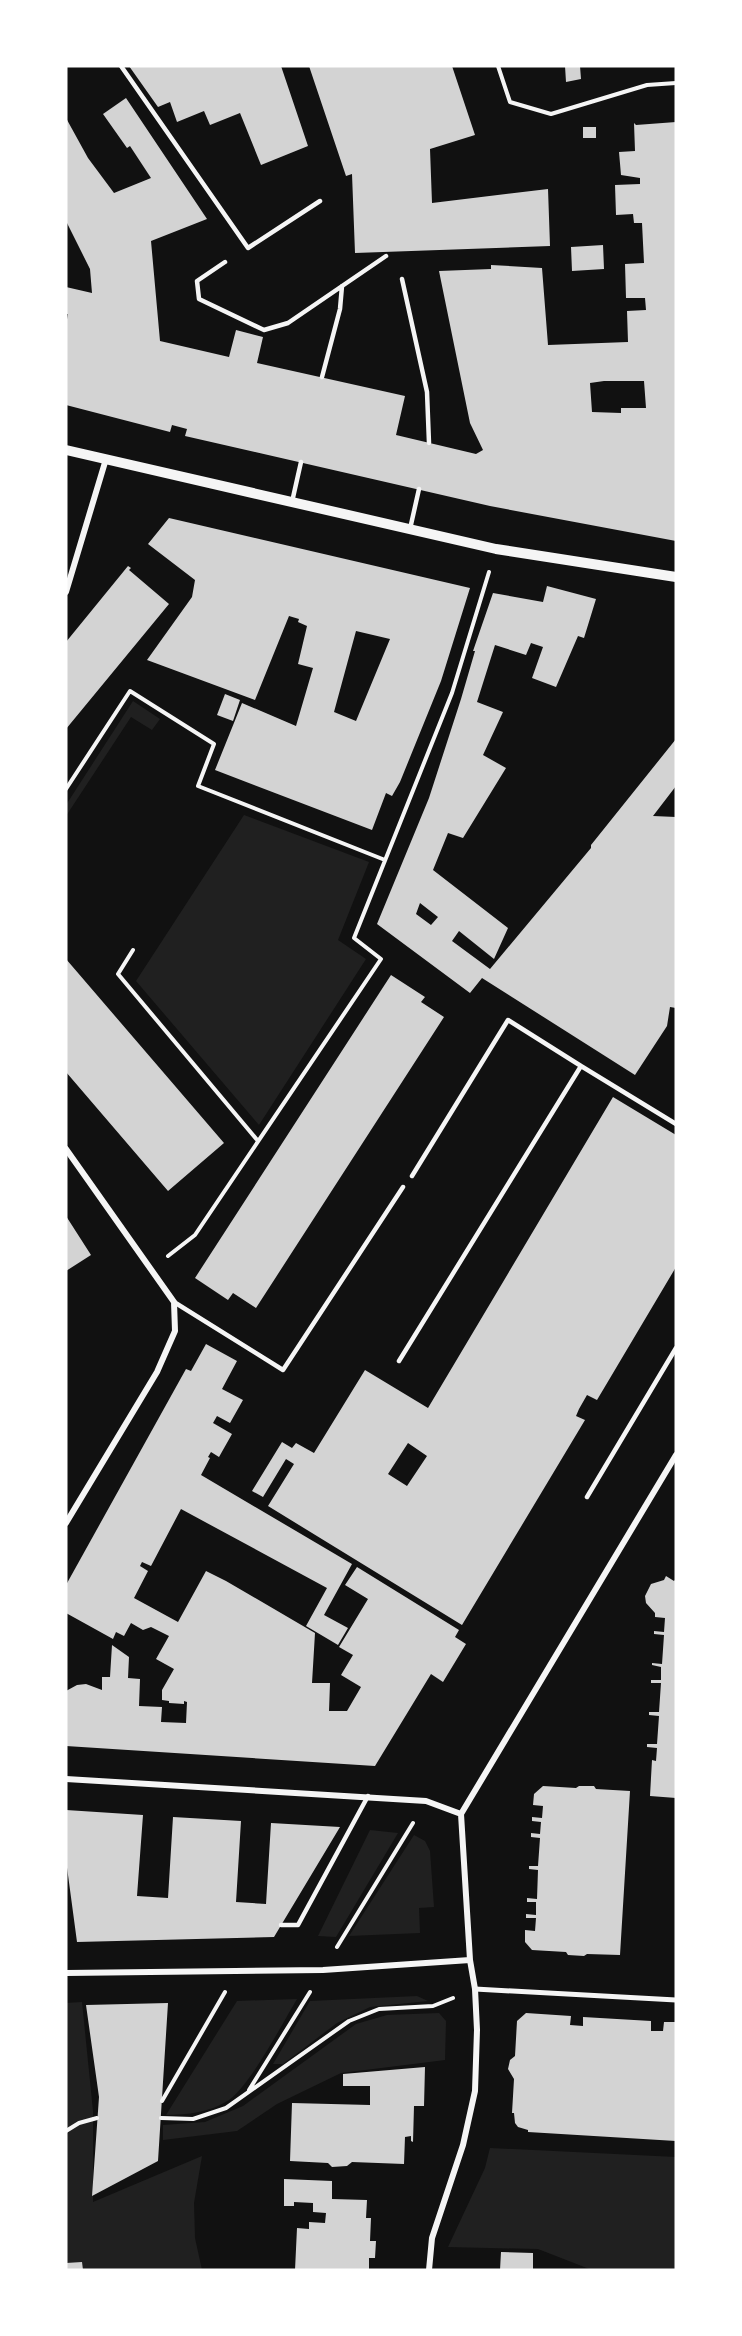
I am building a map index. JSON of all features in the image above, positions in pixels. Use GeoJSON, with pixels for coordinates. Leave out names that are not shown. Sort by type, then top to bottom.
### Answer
{"type":"FeatureCollection","features":[{"type":"Feature","properties":{"kind":"street"},"geometry":{"type":"LineString","coordinates":[[66,450],[496,549],[676,577]]}},
{"type":"Feature","properties":{"kind":"street"},"geometry":{"type":"LineString","coordinates":[[66,592],[106,459]]}},
{"type":"Feature","properties":{"kind":"street"},"geometry":{"type":"LineString","coordinates":[[66,1149],[174,1302],[175,1331],[157,1372],[66,1523]]}},
{"type":"Feature","properties":{"kind":"street"},"geometry":{"type":"LineString","coordinates":[[429,2270],[432,2238],[463,2145],[476,2091],[475,1989],[470,1960],[461,1814],[676,1455]]}},
{"type":"Feature","properties":{"kind":"street"},"geometry":{"type":"LineString","coordinates":[[66,1779],[426,1801],[461,1814]]}},
{"type":"Feature","properties":{"kind":"street"},"geometry":{"type":"LineString","coordinates":[[66,1973],[323,1970],[470,1960]]}},
{"type":"Feature","properties":{"kind":"street"},"geometry":{"type":"LineString","coordinates":[[475,1989],[676,2000]]}},
{"type":"Feature","properties":{"kind":"lane"},"geometry":{"type":"LineString","coordinates":[[121,66],[248,248],[320,201]]}},
{"type":"Feature","properties":{"kind":"lane"},"geometry":{"type":"LineString","coordinates":[[225,262],[197,281],[199,299],[264,330],[288,323],[386,256]]}},
{"type":"Feature","properties":{"kind":"lane"},"geometry":{"type":"LineString","coordinates":[[402,279],[427,393],[429,442]]}},
{"type":"Feature","properties":{"kind":"lane"},"geometry":{"type":"LineString","coordinates":[[322,377],[340,309],[342,286]]}},
{"type":"Feature","properties":{"kind":"lane"},"geometry":{"type":"LineString","coordinates":[[292,502],[301,462]]}},
{"type":"Feature","properties":{"kind":"lane"},"geometry":{"type":"LineString","coordinates":[[410,529],[419,489]]}},
{"type":"Feature","properties":{"kind":"lane"},"geometry":{"type":"LineString","coordinates":[[412,1176],[508,1020],[676,1124]]}},
{"type":"Feature","properties":{"kind":"lane"},"geometry":{"type":"LineString","coordinates":[[399,1361],[580,1066]]}},
{"type":"Feature","properties":{"kind":"lane"},"geometry":{"type":"LineString","coordinates":[[174,1302],[283,1370],[404,1187]]}},
{"type":"Feature","properties":{"kind":"lane"},"geometry":{"type":"LineString","coordinates":[[587,1497],[676,1348]]}},
{"type":"Feature","properties":{"kind":"lane"},"geometry":{"type":"LineString","coordinates":[[281,1925],[298,1925],[368,1796]]}},
{"type":"Feature","properties":{"kind":"path"},"geometry":{"type":"LineString","coordinates":[[498,66],[510,102],[551,114],[647,85],[676,83]]}},
{"type":"Feature","properties":{"kind":"path"},"geometry":{"type":"LineString","coordinates":[[150,1270],[195,1235],[381,959],[354,938],[452,693],[496,549]]}},
{"type":"Feature","properties":{"kind":"path"},"geometry":{"type":"LineString","coordinates":[[66,789],[130,691],[214,744],[198,786],[385,860]]}},
{"type":"Feature","properties":{"kind":"path"},"geometry":{"type":"LineString","coordinates":[[133,950],[118,974],[258,1141]]}},
{"type":"Feature","properties":{"kind":"path"},"geometry":{"type":"LineString","coordinates":[[162,2101],[237,1971]]}},
{"type":"Feature","properties":{"kind":"path"},"geometry":{"type":"LineString","coordinates":[[161,2118],[192,2119],[226,2108],[349,2021],[379,2009],[433,2006],[475,1989]]}},
{"type":"Feature","properties":{"kind":"path"},"geometry":{"type":"LineString","coordinates":[[66,2131],[79,2123],[97,2118]]}},
{"type":"Feature","properties":{"kind":"shaded area"},"geometry":{"type":"Polygon","coordinates":[[[133,701],[160,719],[152,730],[131,717],[66,816],[66,805],[133,701]]]}},
{"type":"Feature","properties":{"kind":"shaded area"},"geometry":{"type":"Polygon","coordinates":[[[244,815],[369,862],[338,940],[366,959],[259,1125],[136,981],[244,815]]]}},
{"type":"Feature","properties":{"kind":"shaded area"},"geometry":{"type":"Polygon","coordinates":[[[370,1830],[398,1833],[336,1937],[318,1936],[370,1830]]]}},
{"type":"Feature","properties":{"kind":"shaded area"},"geometry":{"type":"Polygon","coordinates":[[[414,1835],[425,1841],[430,1851],[434,1907],[419,1908],[420,1933],[349,1936],[414,1835]]]}},
{"type":"Feature","properties":{"kind":"shaded area"},"geometry":{"type":"Polygon","coordinates":[[[417,1996],[428,2001],[370,2007],[337,2023],[283,2064],[273,2064],[310,2001],[417,1996]]]}},
{"type":"Feature","properties":{"kind":"shaded area"},"geometry":{"type":"Polygon","coordinates":[[[297,1999],[256,2068],[229,2100],[199,2112],[166,2115],[237,2001],[297,1999]]]}},
{"type":"Feature","properties":{"kind":"shaded area"},"geometry":{"type":"Polygon","coordinates":[[[82,2002],[93,2111],[93,2202],[202,2156],[194,2203],[195,2238],[202,2270],[66,2270],[66,2003],[82,2002]]]}},
{"type":"Feature","properties":{"kind":"shaded area"},"geometry":{"type":"Polygon","coordinates":[[[439,2013],[446,2021],[445,2060],[341,2073],[277,2104],[237,2131],[163,2140],[163,2125],[205,2122],[243,2106],[356,2024],[387,2015],[439,2013]]]}},
{"type":"Feature","properties":{"kind":"shaded area"},"geometry":{"type":"Polygon","coordinates":[[[490,2148],[676,2157],[676,2270],[592,2270],[538,2249],[448,2247],[485,2168],[490,2148]]]}},
{"type":"Feature","properties":{"kind":"building"},"geometry":{"type":"Polygon","coordinates":[[[129,66],[281,66],[308,146],[261,165],[240,113],[210,125],[204,111],[177,122],[170,102],[158,107],[129,66]]]}},
{"type":"Feature","properties":{"kind":"building"},"geometry":{"type":"Polygon","coordinates":[[[309,66],[452,66],[475,135],[430,149],[432,203],[548,189],[550,246],[355,253],[352,174],[346,176],[309,66]]]}},
{"type":"Feature","properties":{"kind":"building"},"geometry":{"type":"Polygon","coordinates":[[[565,66],[580,66],[581,79],[566,82],[565,66]]]}},
{"type":"Feature","properties":{"kind":"building"},"geometry":{"type":"Polygon","coordinates":[[[126,98],[207,219],[151,241],[160,341],[229,357],[236,330],[263,337],[257,363],[405,396],[396,435],[476,454],[483,450],[470,423],[439,271],[491,269],[491,265],[542,268],[548,345],[628,342],[627,311],[646,310],[645,298],[626,298],[625,264],[644,263],[642,223],[634,223],[633,214],[616,215],[615,185],[640,184],[640,178],[621,175],[619,152],[635,151],[634,123],[636,125],[676,122],[676,541],[490,506],[185,436],[187,429],[172,425],[170,432],[66,405],[68,314],[66,314],[66,287],[92,293],[90,269],[66,221],[66,118],[88,158],[114,193],[151,178],[130,146],[127,148],[103,114],[126,98]],[[644,381],[590,383],[592,412],[621,413],[621,408],[646,408],[644,381]]]}},
{"type":"Feature","properties":{"kind":"building"},"geometry":{"type":"Polygon","coordinates":[[[583,127],[596,127],[596,138],[583,138],[583,127]]]}},
{"type":"Feature","properties":{"kind":"building"},"geometry":{"type":"Polygon","coordinates":[[[603,245],[604,269],[572,271],[571,247],[603,245]]]}},
{"type":"Feature","properties":{"kind":"building"},"geometry":{"type":"Polygon","coordinates":[[[169,518],[470,588],[441,681],[400,782],[392,796],[386,793],[372,830],[215,770],[242,703],[296,726],[313,668],[298,664],[307,626],[298,622],[299,619],[289,616],[255,700],[147,660],[192,597],[195,580],[148,544],[169,518]],[[356,631],[334,712],[356,721],[390,639],[356,631]]]}},
{"type":"Feature","properties":{"kind":"building"},"geometry":{"type":"Polygon","coordinates":[[[128,566],[131,568],[129,570],[169,604],[66,729],[66,642],[128,566]]]}},
{"type":"Feature","properties":{"kind":"building"},"geometry":{"type":"Polygon","coordinates":[[[547,586],[596,599],[584,638],[578,636],[556,687],[532,678],[543,647],[531,643],[526,655],[495,645],[477,702],[503,712],[483,755],[506,768],[463,838],[448,833],[433,870],[508,928],[494,959],[459,931],[452,941],[490,969],[591,848],[591,845],[676,739],[676,786],[653,816],[676,817],[676,1008],[670,1007],[667,1026],[635,1075],[482,978],[470,993],[377,924],[429,798],[461,699],[475,651],[473,651],[493,593],[543,602],[547,586]],[[420,903],[416,914],[431,925],[438,917],[420,903]]]}},
{"type":"Feature","properties":{"kind":"building"},"geometry":{"type":"Polygon","coordinates":[[[225,694],[240,700],[233,721],[217,715],[225,694]]]}},
{"type":"Feature","properties":{"kind":"building"},"geometry":{"type":"Polygon","coordinates":[[[66,959],[224,1143],[168,1191],[66,1072],[66,959]]]}},
{"type":"Feature","properties":{"kind":"building"},"geometry":{"type":"Polygon","coordinates":[[[391,975],[425,997],[421,1002],[444,1017],[256,1308],[233,1293],[228,1300],[195,1278],[391,975]]]}},
{"type":"Feature","properties":{"kind":"building"},"geometry":{"type":"Polygon","coordinates":[[[613,1097],[676,1135],[676,1267],[597,1400],[587,1395],[576,1416],[585,1420],[462,1625],[268,1506],[294,1464],[286,1459],[263,1497],[252,1491],[282,1442],[292,1448],[296,1443],[314,1453],[365,1370],[428,1408],[613,1097]],[[408,1443],[388,1474],[407,1486],[427,1456],[408,1443]]]}},
{"type":"Feature","properties":{"kind":"building"},"geometry":{"type":"Polygon","coordinates":[[[66,1216],[91,1255],[66,1271],[66,1216]]]}},
{"type":"Feature","properties":{"kind":"building"},"geometry":{"type":"Polygon","coordinates":[[[206,1344],[237,1361],[222,1389],[243,1400],[230,1423],[217,1416],[213,1423],[232,1434],[219,1457],[211,1452],[201,1475],[352,1564],[324,1615],[348,1628],[338,1645],[306,1626],[327,1588],[181,1509],[151,1566],[142,1562],[140,1566],[148,1571],[134,1598],[178,1622],[206,1571],[226,1581],[315,1633],[312,1683],[330,1683],[329,1711],[347,1711],[361,1687],[341,1675],[353,1655],[339,1647],[368,1599],[345,1585],[357,1567],[459,1630],[455,1637],[466,1644],[443,1682],[431,1674],[375,1766],[66,1746],[66,1691],[77,1685],[86,1684],[102,1690],[102,1677],[110,1677],[112,1645],[129,1657],[128,1678],[140,1679],[139,1706],[162,1707],[161,1722],[186,1723],[187,1702],[184,1701],[184,1704],[169,1703],[169,1701],[162,1700],[162,1690],[174,1669],[156,1659],[169,1636],[151,1627],[143,1630],[131,1623],[124,1636],[116,1632],[113,1639],[66,1613],[66,1585],[186,1369],[191,1371],[206,1344]]]}},
{"type":"Feature","properties":{"kind":"building"},"geometry":{"type":"Polygon","coordinates":[[[666,1576],[674,1581],[676,1579],[676,1798],[650,1796],[652,1760],[656,1761],[657,1748],[647,1747],[647,1744],[657,1744],[659,1716],[649,1715],[649,1712],[659,1712],[661,1683],[651,1683],[651,1680],[661,1680],[661,1667],[652,1665],[652,1663],[662,1664],[664,1635],[654,1634],[654,1631],[664,1632],[665,1618],[655,1617],[655,1613],[646,1603],[645,1596],[651,1584],[664,1580],[666,1576]]]}},
{"type":"Feature","properties":{"kind":"building"},"geometry":{"type":"Polygon","coordinates":[[[543,1786],[576,1788],[594,1786],[596,1789],[630,1791],[620,1955],[568,1955],[566,1952],[532,1950],[525,1942],[525,1930],[535,1931],[536,1918],[526,1918],[526,1914],[536,1915],[536,1902],[527,1902],[527,1898],[537,1899],[538,1870],[529,1869],[529,1866],[538,1866],[540,1838],[531,1837],[531,1833],[540,1834],[541,1822],[532,1821],[532,1817],[542,1818],[543,1806],[533,1805],[534,1794],[543,1786]]]}},
{"type":"Feature","properties":{"kind":"building"},"geometry":{"type":"Polygon","coordinates":[[[66,1810],[143,1815],[137,1896],[168,1898],[173,1817],[241,1821],[236,1902],[266,1904],[271,1823],[340,1827],[274,1937],[77,1942],[66,1860],[66,1810]]]}},
{"type":"Feature","properties":{"kind":"building"},"geometry":{"type":"Polygon","coordinates":[[[168,2003],[158,2161],[92,2196],[99,2097],[86,2005],[168,2003]]]}},
{"type":"Feature","properties":{"kind":"building"},"geometry":{"type":"Polygon","coordinates":[[[526,2013],[571,2016],[570,2025],[583,2026],[583,2017],[651,2021],[651,2031],[663,2031],[664,2022],[676,2022],[676,2141],[528,2132],[518,2127],[514,2113],[512,2113],[514,2079],[508,2069],[510,2060],[515,2056],[517,2021],[526,2013]]]}},
{"type":"Feature","properties":{"kind":"building"},"geometry":{"type":"Polygon","coordinates":[[[425,2067],[424,2106],[414,2106],[413,2142],[411,2136],[405,2137],[404,2164],[352,2162],[347,2166],[332,2167],[328,2163],[290,2161],[292,2103],[370,2105],[370,2086],[343,2086],[343,2074],[425,2067]]]}},
{"type":"Feature","properties":{"kind":"building"},"geometry":{"type":"Polygon","coordinates":[[[284,2179],[332,2181],[332,2199],[367,2200],[366,2218],[371,2218],[370,2241],[376,2241],[375,2258],[369,2258],[369,2270],[295,2270],[297,2228],[309,2229],[309,2222],[325,2223],[326,2213],[313,2212],[313,2203],[294,2202],[294,2206],[284,2206],[284,2179]]]}},
{"type":"Feature","properties":{"kind":"building"},"geometry":{"type":"Polygon","coordinates":[[[501,2252],[533,2253],[533,2270],[500,2270],[501,2252]]]}},
{"type":"Feature","properties":{"kind":"building"},"geometry":{"type":"Polygon","coordinates":[[[82,2262],[83,2270],[66,2270],[66,2263],[82,2262]]]}}]}
